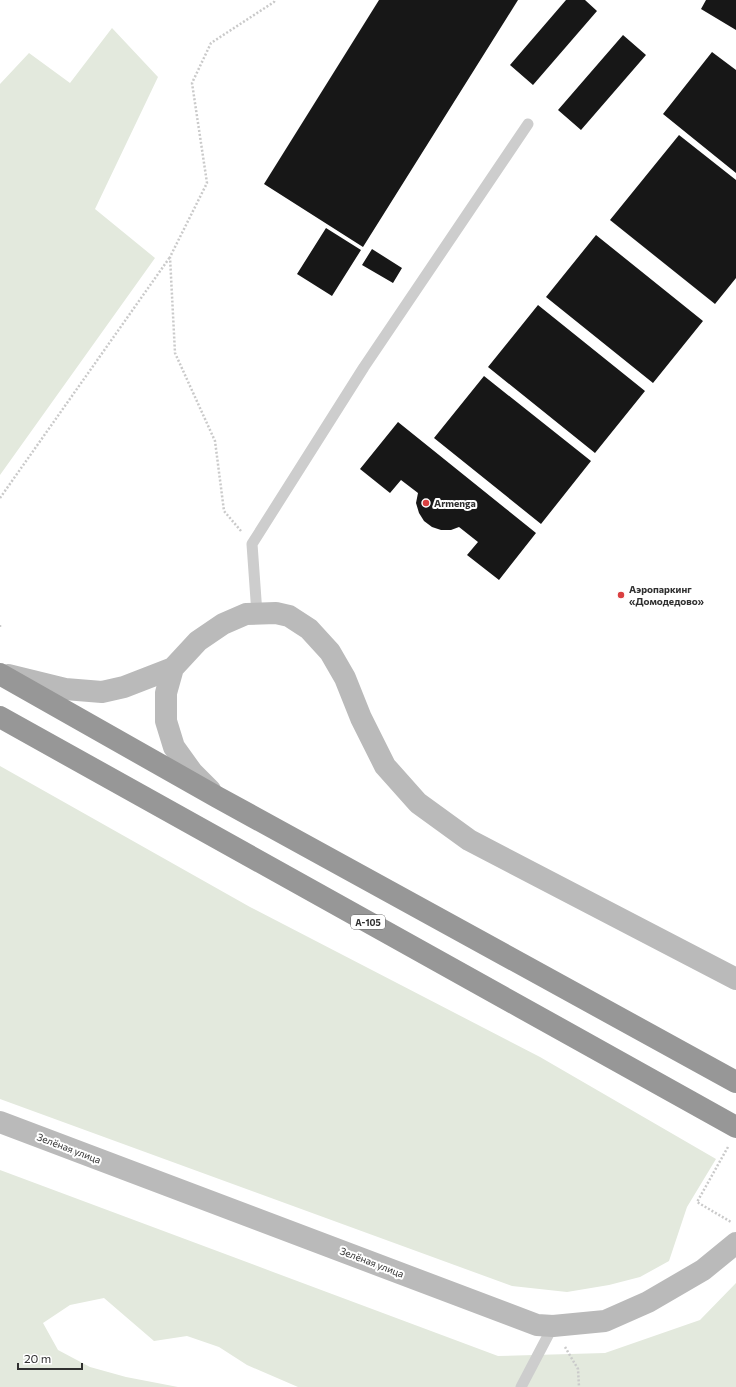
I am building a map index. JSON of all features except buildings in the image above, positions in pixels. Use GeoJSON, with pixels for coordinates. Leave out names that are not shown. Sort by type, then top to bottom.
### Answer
{"type":"FeatureCollection","features":[{"type":"Feature","properties":{"kind":"highway"},"geometry":{"type":"LineString","coordinates":[[0,674],[217,797],[736,1082]]}},
{"type":"Feature","properties":{"kind":"highway","name":"А-105"},"geometry":{"type":"LineString","coordinates":[[0,717],[733,1136]]}},
{"type":"Feature","properties":{"kind":"street"},"geometry":{"type":"LineString","coordinates":[[0,674],[66,689],[102,692],[124,687],[173,668],[198,641],[224,624],[246,614],[276,613],[290,616],[310,629],[330,652],[345,678],[361,718],[385,766],[418,803],[469,840],[736,979]]}},
{"type":"Feature","properties":{"kind":"street"},"geometry":{"type":"LineString","coordinates":[[173,668],[166,693],[166,721],[174,747],[192,772],[217,797]]}},
{"type":"Feature","properties":{"kind":"street","name":"Зелёная улица"},"geometry":{"type":"LineString","coordinates":[[0,1122],[537,1325],[553,1326],[605,1321],[648,1302],[704,1270],[736,1243]]}},
{"type":"Feature","properties":{"kind":"lane"},"geometry":{"type":"LineString","coordinates":[[257,614],[252,544],[364,367],[528,124]]}},
{"type":"Feature","properties":{"kind":"lane"},"geometry":{"type":"LineString","coordinates":[[521,1387],[553,1326]]}},
{"type":"Feature","properties":{"kind":"path"},"geometry":{"type":"LineString","coordinates":[[0,498],[170,257],[207,183],[192,83],[211,43],[275,0]]}},
{"type":"Feature","properties":{"kind":"path"},"geometry":{"type":"LineString","coordinates":[[170,257],[175,353],[215,442],[224,511],[252,544]]}},
{"type":"Feature","properties":{"kind":"path"},"geometry":{"type":"LineString","coordinates":[[733,1136],[697,1202],[736,1225]]}},
{"type":"Feature","properties":{"kind":"path"},"geometry":{"type":"LineString","coordinates":[[553,1326],[578,1369],[579,1387]]}},
{"type":"Feature","properties":{"kind":"shaded area"},"geometry":{"type":"Polygon","coordinates":[[[112,28],[158,77],[95,209],[155,258],[0,475],[0,84],[29,53],[70,83],[112,28]]]}},
{"type":"Feature","properties":{"kind":"shaded area"},"geometry":{"type":"Polygon","coordinates":[[[0,766],[250,907],[540,1057],[716,1159],[687,1207],[669,1261],[640,1277],[609,1285],[567,1292],[512,1286],[0,1099],[0,766]]]}},
{"type":"Feature","properties":{"kind":"shaded area"},"geometry":{"type":"Polygon","coordinates":[[[0,1170],[498,1356],[605,1353],[700,1320],[736,1283],[736,1387],[298,1387],[247,1365],[219,1347],[187,1336],[154,1341],[104,1298],[70,1305],[43,1323],[58,1350],[90,1367],[126,1377],[178,1387],[0,1387],[0,1170]]]}},
{"type":"Feature","properties":{"kind":"place","name":"Armenga"},"geometry":{"type":"Point","coordinates":[426,503]}},
{"type":"Feature","properties":{"kind":"place","name":"Аэропаркинг «Домодедово»"},"geometry":{"type":"Point","coordinates":[621,595]}}]}
